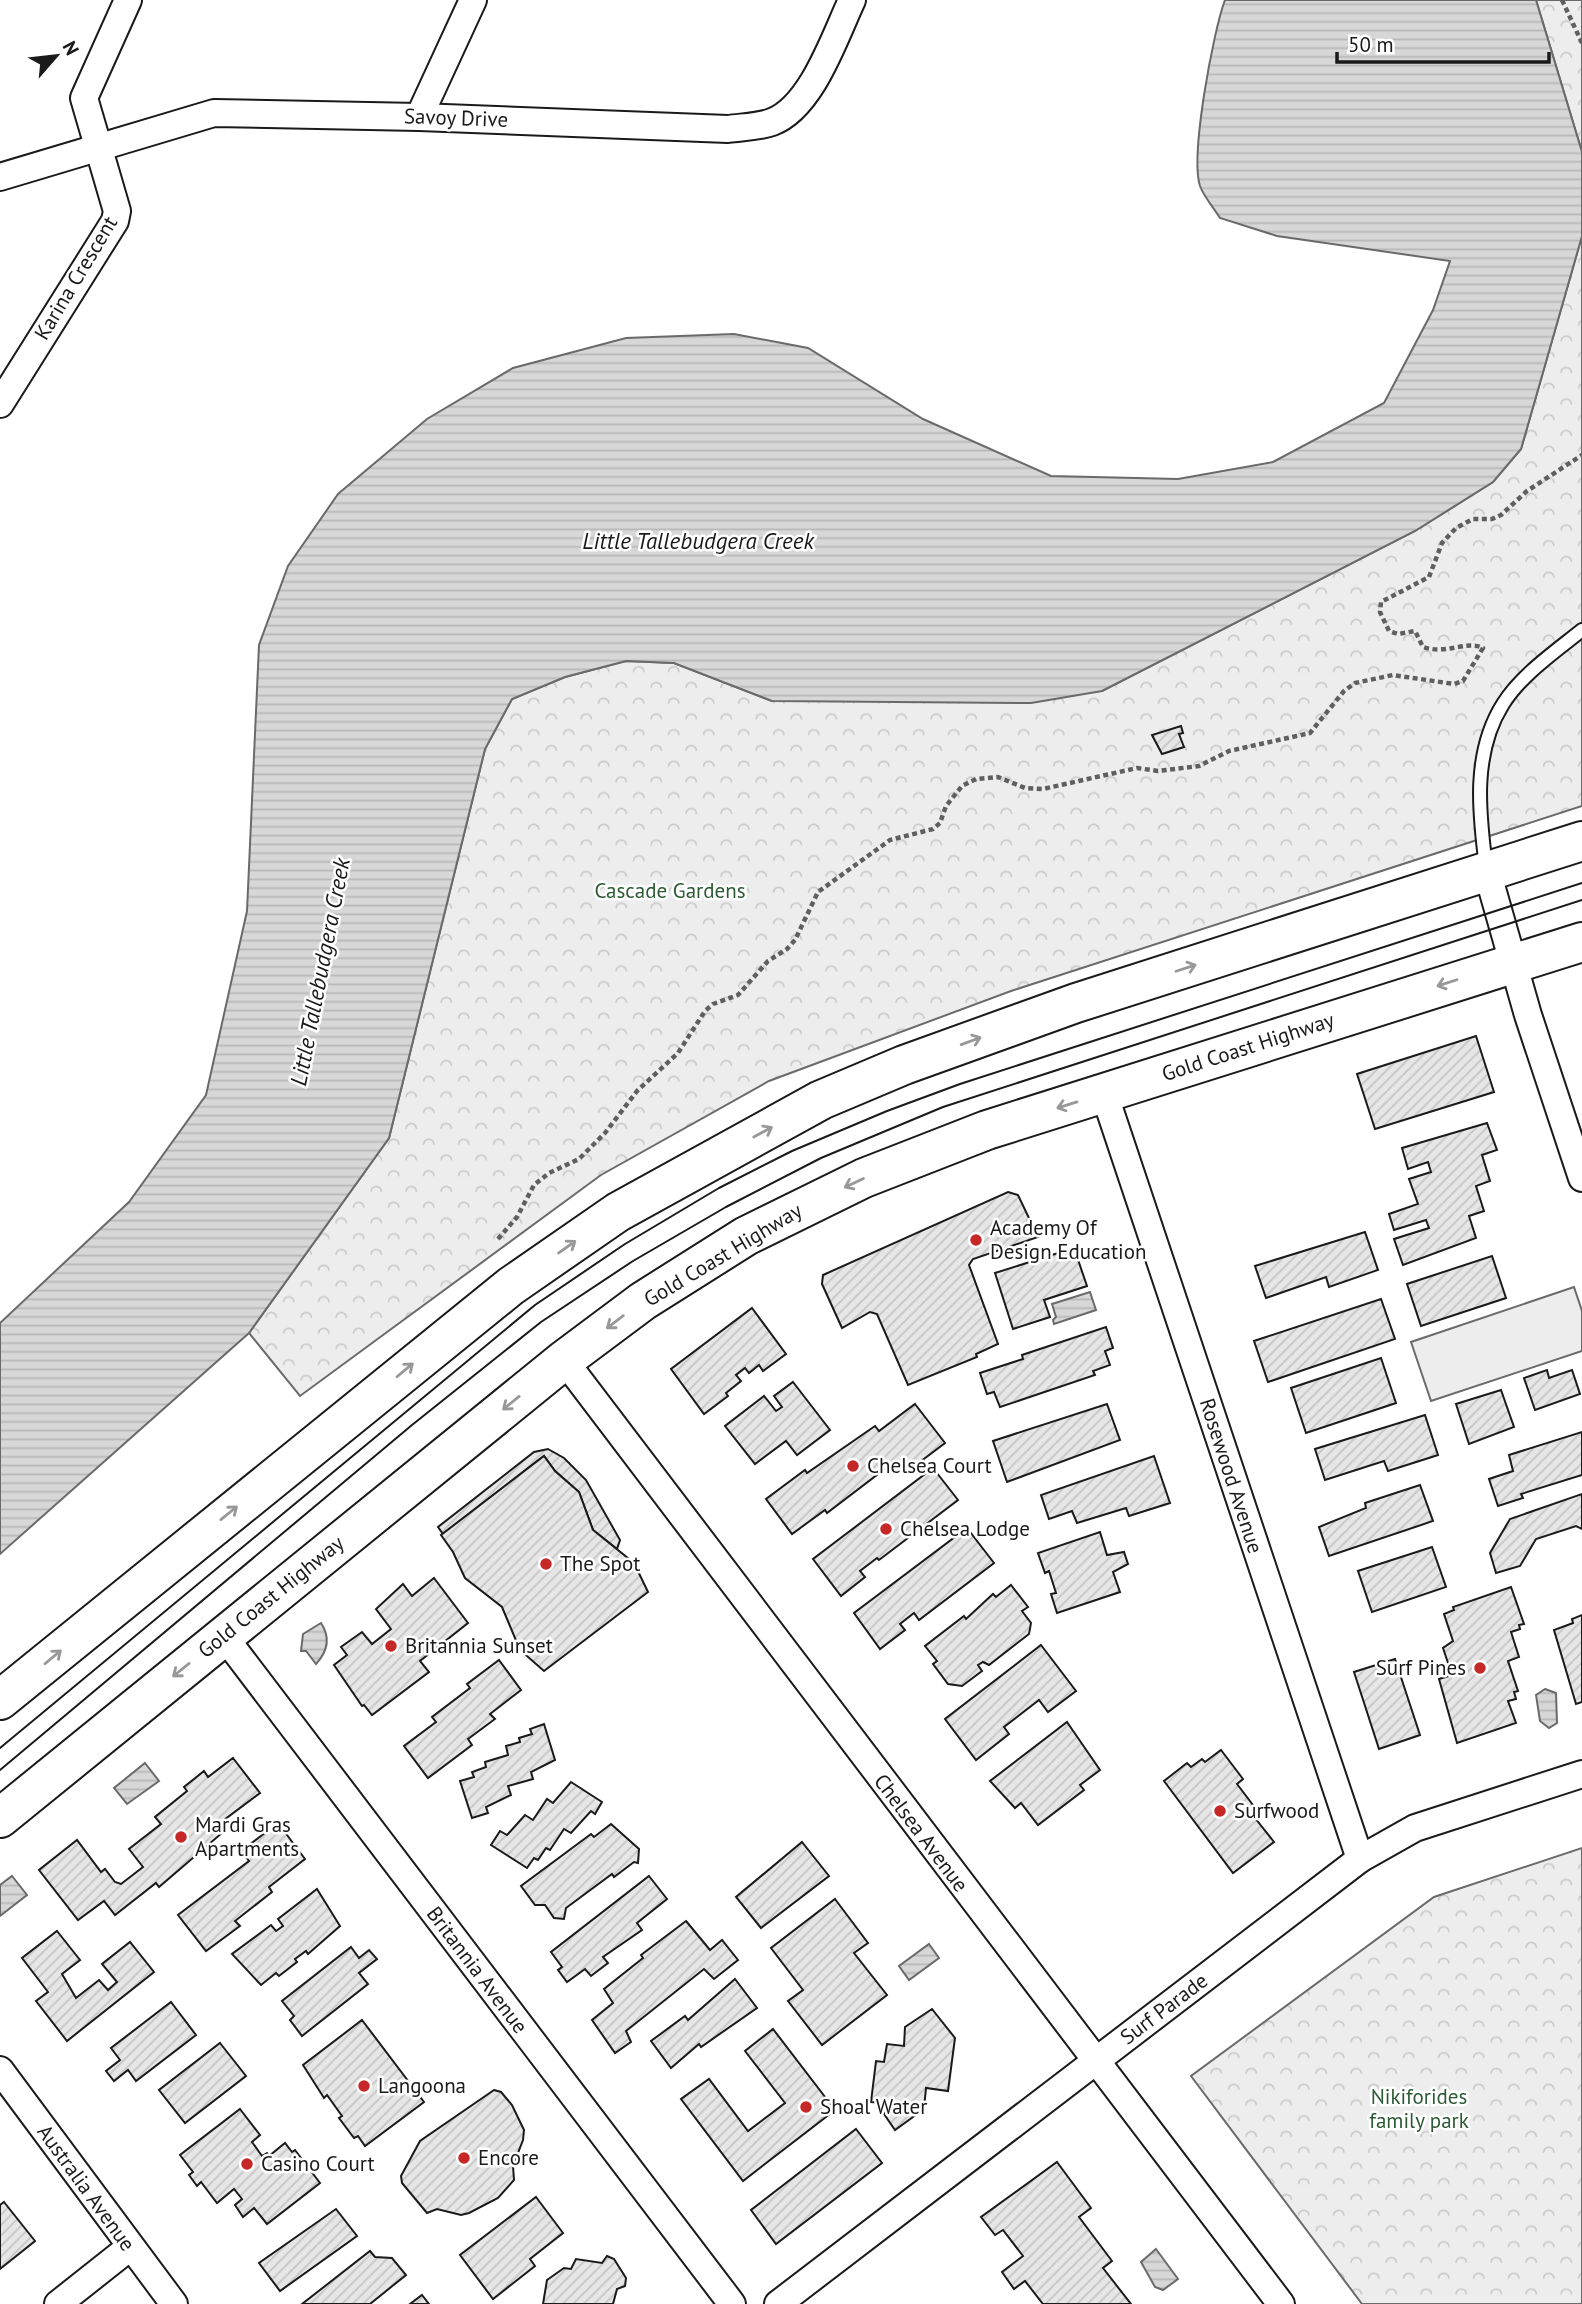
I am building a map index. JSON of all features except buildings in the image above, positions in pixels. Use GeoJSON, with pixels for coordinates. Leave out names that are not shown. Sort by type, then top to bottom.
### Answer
{"type":"FeatureCollection","features":[{"type":"Feature","properties":{"kind":"highway"},"geometry":{"type":"LineString","coordinates":[[0,1700],[432,1347],[511,1286],[618,1212],[821,1100],[904,1065],[1076,1003],[1582,841]]}},
{"type":"Feature","properties":{"kind":"highway","name":"Gold Coast Highway"},"geometry":{"type":"LineString","coordinates":[[0,1818],[564,1360],[681,1276],[800,1208],[940,1147],[1512,962],[1582,942]]}},
{"type":"Feature","properties":{"kind":"street","name":"Karina Crescent"},"geometry":{"type":"LineString","coordinates":[[0,404],[115,221],[117,211],[84,98],[128,0]]}},
{"type":"Feature","properties":{"kind":"street"},"geometry":{"type":"LineString","coordinates":[[419,117],[473,0]]}},
{"type":"Feature","properties":{"kind":"street","name":"Savoy Drive"},"geometry":{"type":"LineString","coordinates":[[0,177],[214,113],[419,117],[728,129],[772,122],[796,107],[812,83],[852,0]]}},
{"type":"Feature","properties":{"kind":"street"},"geometry":{"type":"LineString","coordinates":[[1487,871],[1512,962],[1582,1178]]}},
{"type":"Feature","properties":{"kind":"street","name":"Rosewood Avenue"},"geometry":{"type":"LineString","coordinates":[[1104,1093],[1360,1859]]}},
{"type":"Feature","properties":{"kind":"street","name":"Chelsea Avenue"},"geometry":{"type":"LineString","coordinates":[[564,1360],[1281,2304]]}},
{"type":"Feature","properties":{"kind":"street","name":"Britannia Avenue"},"geometry":{"type":"LineString","coordinates":[[223,1636],[732,2304]]}},
{"type":"Feature","properties":{"kind":"street","name":"Surf Parade"},"geometry":{"type":"LineString","coordinates":[[778,2304],[1360,1859],[1415,1828],[1582,1774]]}},
{"type":"Feature","properties":{"kind":"street","name":"Australia Avenue"},"geometry":{"type":"LineString","coordinates":[[0,2070],[174,2304]]}},
{"type":"Feature","properties":{"kind":"street"},"geometry":{"type":"LineString","coordinates":[[58,2304],[130,2247]]}},
{"type":"Feature","properties":{"kind":"lane"},"geometry":{"type":"LineString","coordinates":[[1487,871],[1479,805],[1485,749],[1503,704],[1527,677],[1582,630]]}},
{"type":"Feature","properties":{"kind":"path"},"geometry":{"type":"LineString","coordinates":[[1563,0],[1582,43]]}},
{"type":"Feature","properties":{"kind":"path"},"geometry":{"type":"LineString","coordinates":[[498,1239],[517,1217],[534,1185],[549,1173],[579,1159],[606,1133],[637,1091],[678,1054],[705,1011],[713,1004],[738,995],[768,961],[787,949],[795,940],[818,892],[890,840],[933,829],[940,823],[946,806],[962,786],[975,779],[998,776],[1025,788],[1043,789],[1137,768],[1158,771],[1199,766],[1229,751],[1310,733],[1344,691],[1355,683],[1393,675],[1454,684],[1463,681],[1483,648],[1465,646],[1442,652],[1423,647],[1415,631],[1398,634],[1389,631],[1380,612],[1381,602],[1424,582],[1432,571],[1442,544],[1465,522],[1482,517],[1492,519],[1502,514],[1527,491],[1582,455]]}},
{"type":"Feature","properties":{"kind":"green space"},"geometry":{"type":"Polygon","coordinates":[[[1536,0],[1582,0],[1582,152],[1536,0]]]}},
{"type":"Feature","properties":{"kind":"green space","name":"Cascade Gardens"},"geometry":{"type":"Polygon","coordinates":[[[1582,236],[1582,806],[1011,991],[769,1081],[601,1175],[300,1396],[249,1333],[389,1138],[485,749],[512,699],[565,677],[626,661],[674,663],[772,701],[1102,691],[1415,531],[1493,482],[1521,449],[1582,236]]]}},
{"type":"Feature","properties":{"kind":"green space"},"geometry":{"type":"Polygon","coordinates":[[[1574,1287],[1582,1311],[1582,1351],[1431,1401],[1411,1342],[1574,1287]]]}},
{"type":"Feature","properties":{"kind":"green space","name":"Nikiforides family park"},"geometry":{"type":"Polygon","coordinates":[[[1582,1848],[1582,2304],[1362,2304],[1191,2076],[1434,1897],[1582,1848]]]}},
{"type":"Feature","properties":{"kind":"water","name":"Little Tallebudgera Creek"},"geometry":{"type":"Polygon","coordinates":[[[1225,0],[1536,0],[1582,152],[1582,236],[1521,449],[1493,482],[1415,531],[1102,691],[1031,703],[772,701],[674,663],[626,661],[565,677],[512,699],[485,749],[389,1138],[249,1333],[0,1554],[0,1323],[129,1202],[206,1095],[247,911],[259,645],[288,566],[338,494],[427,419],[513,368],[626,338],[734,334],[808,348],[923,419],[1051,476],[1178,479],[1273,462],[1384,403],[1433,310],[1450,261],[1277,236],[1220,218],[1200,186],[1198,149],[1209,65],[1225,0]]]}},
{"type":"Feature","properties":{"kind":"water"},"geometry":{"type":"Polygon","coordinates":[[[1090,1292],[1096,1310],[1054,1324],[1056,1317],[1052,1304],[1090,1292]]]}},
{"type":"Feature","properties":{"kind":"water"},"geometry":{"type":"Polygon","coordinates":[[[321,1623],[327,1644],[316,1664],[306,1651],[301,1651],[303,1634],[321,1623]]]}},
{"type":"Feature","properties":{"kind":"water"},"geometry":{"type":"Polygon","coordinates":[[[1545,1689],[1556,1693],[1557,1723],[1549,1728],[1540,1721],[1536,1695],[1545,1689]]]}},
{"type":"Feature","properties":{"kind":"water"},"geometry":{"type":"Polygon","coordinates":[[[145,1763],[159,1781],[127,1804],[114,1788],[145,1763]]]}},
{"type":"Feature","properties":{"kind":"water"},"geometry":{"type":"Polygon","coordinates":[[[12,1876],[27,1895],[0,1916],[0,1885],[12,1876]]]}},
{"type":"Feature","properties":{"kind":"water"},"geometry":{"type":"Polygon","coordinates":[[[929,1944],[939,1958],[909,1980],[899,1966],[929,1944]]]}},
{"type":"Feature","properties":{"kind":"water"},"geometry":{"type":"Polygon","coordinates":[[[1156,2249],[1178,2279],[1163,2290],[1155,2287],[1141,2262],[1156,2249]]]}},
{"type":"Feature","properties":{"kind":"tram line"},"geometry":{"type":"LineString","coordinates":[[0,1748],[535,1305],[625,1244],[719,1188],[792,1151],[960,1084],[1582,883]]}},
{"type":"Feature","properties":{"kind":"tram line"},"geometry":{"type":"LineString","coordinates":[[0,1770],[412,1425],[541,1322],[633,1261],[726,1207],[821,1158],[943,1107],[1582,900]]}},
{"type":"Feature","properties":{"kind":"place","name":"Academy Of Design Education"},"geometry":{"type":"Point","coordinates":[976,1240]}},
{"type":"Feature","properties":{"kind":"place","name":"Chelsea Court"},"geometry":{"type":"Point","coordinates":[853,1466]}},
{"type":"Feature","properties":{"kind":"place","name":"Chelsea Lodge"},"geometry":{"type":"Point","coordinates":[886,1529]}},
{"type":"Feature","properties":{"kind":"place","name":"The Spot"},"geometry":{"type":"Point","coordinates":[546,1564]}},
{"type":"Feature","properties":{"kind":"place","name":"Britannia Sunset"},"geometry":{"type":"Point","coordinates":[391,1646]}},
{"type":"Feature","properties":{"kind":"place","name":"Surf Pines"},"geometry":{"type":"Point","coordinates":[1480,1668]}},
{"type":"Feature","properties":{"kind":"place","name":"Surfwood"},"geometry":{"type":"Point","coordinates":[1220,1811]}},
{"type":"Feature","properties":{"kind":"place","name":"Mardi Gras Apartments"},"geometry":{"type":"Point","coordinates":[181,1837]}},
{"type":"Feature","properties":{"kind":"place","name":"Langoona"},"geometry":{"type":"Point","coordinates":[364,2086]}},
{"type":"Feature","properties":{"kind":"place","name":"Shoal Water"},"geometry":{"type":"Point","coordinates":[806,2107]}},
{"type":"Feature","properties":{"kind":"place","name":"Encore"},"geometry":{"type":"Point","coordinates":[464,2158]}},
{"type":"Feature","properties":{"kind":"place","name":"Casino Court"},"geometry":{"type":"Point","coordinates":[247,2164]}}]}
